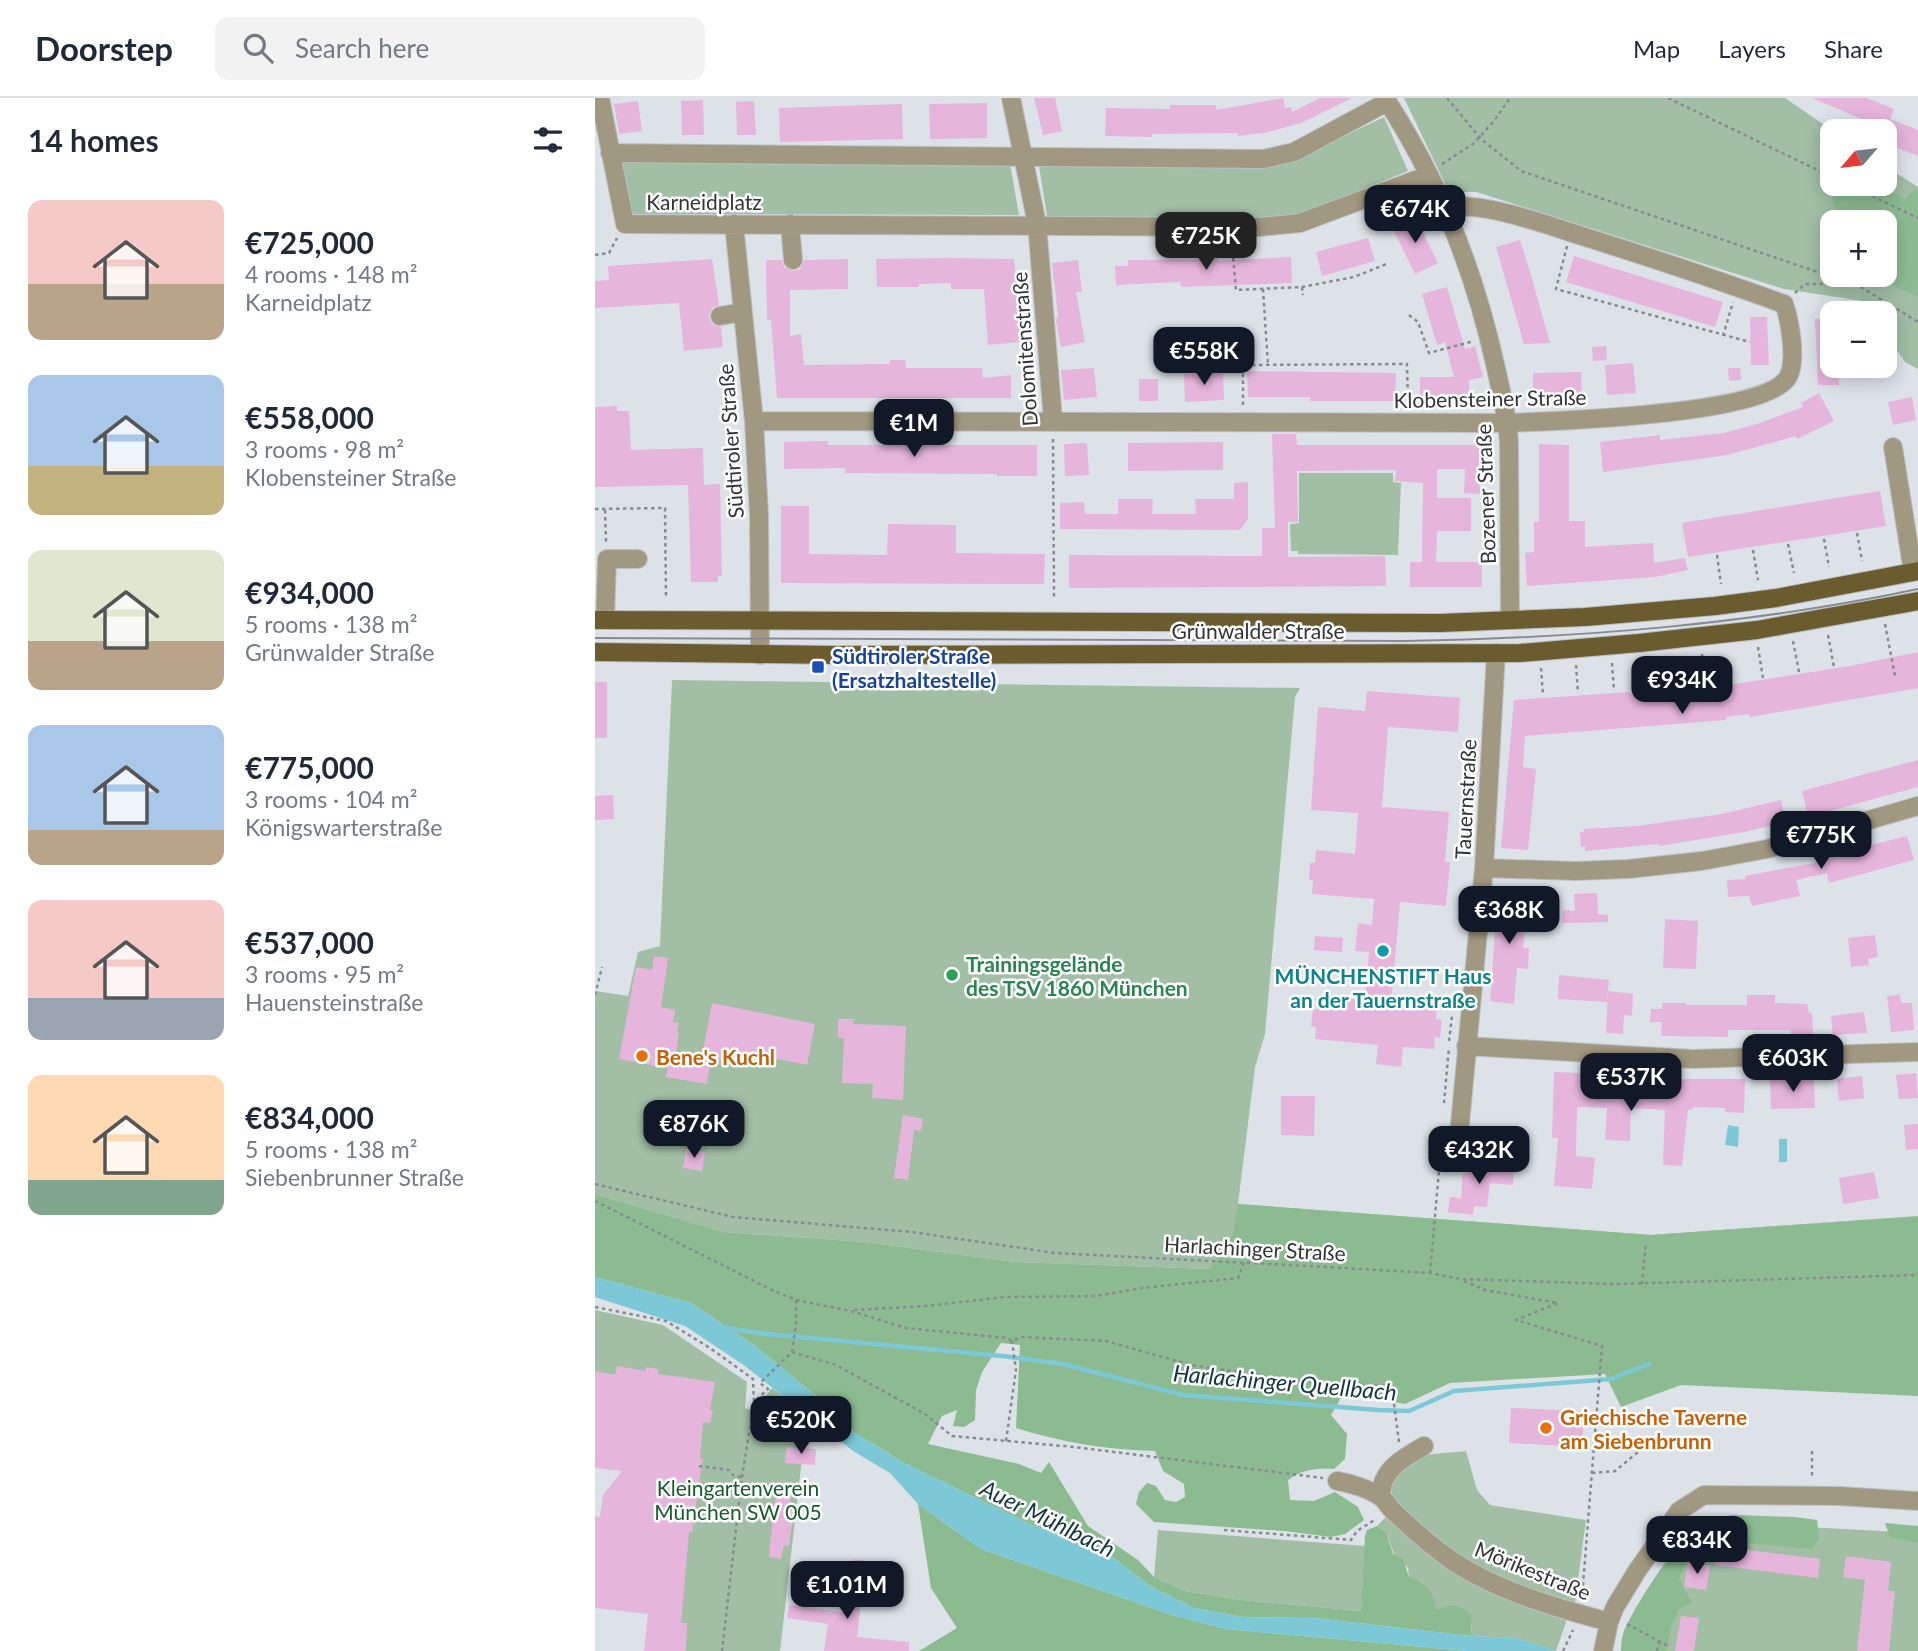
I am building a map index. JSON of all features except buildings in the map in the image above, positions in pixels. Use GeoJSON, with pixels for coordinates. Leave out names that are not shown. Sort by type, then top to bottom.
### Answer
{"type":"FeatureCollection","features":[{"type":"Feature","properties":{"kind":"main road","name":"Grünwalder Straße"},"geometry":{"type":"LineString","coordinates":[[600,620],[1374,624],[1628,614],[1726,605],[1916,572]]}},
{"type":"Feature","properties":{"kind":"main road","name":"Grünwalder Straße"},"geometry":{"type":"LineString","coordinates":[[595,652],[760,655],[1496,653],[1626,645],[1757,630],[1918,601]]}},
{"type":"Feature","properties":{"kind":"street","name":"Karneidplatz"},"geometry":{"type":"LineString","coordinates":[[600,98],[625,224],[1231,227],[1300,223],[1429,175]]}},
{"type":"Feature","properties":{"kind":"street","name":"Dolomitenstraße"},"geometry":{"type":"LineString","coordinates":[[1011,98],[1037,224],[1052,420]]}},
{"type":"Feature","properties":{"kind":"street"},"geometry":{"type":"LineString","coordinates":[[610,153],[1249,160],[1279,157],[1308,145],[1386,100]]}},
{"type":"Feature","properties":{"kind":"street","name":"Bozener Straße"},"geometry":{"type":"LineString","coordinates":[[1386,100],[1445,206],[1475,286],[1489,337],[1508,423],[1510,619]]}},
{"type":"Feature","properties":{"kind":"street"},"geometry":{"type":"LineString","coordinates":[[1445,206],[1466,205],[1536,221],[1784,304]]}},
{"type":"Feature","properties":{"kind":"street","name":"Südtiroler Straße"},"geometry":{"type":"LineString","coordinates":[[734,224],[754,421],[759,515],[760,655]]}},
{"type":"Feature","properties":{"kind":"street"},"geometry":{"type":"LineString","coordinates":[[790,224],[793,260]]}},
{"type":"Feature","properties":{"kind":"street","name":"Klobensteiner Straße"},"geometry":{"type":"LineString","coordinates":[[754,421],[1508,423],[1629,416],[1725,404],[1766,394],[1788,378],[1791,368],[1791,323],[1784,304]]}},
{"type":"Feature","properties":{"kind":"street"},"geometry":{"type":"LineString","coordinates":[[720,316],[742,312]]}},
{"type":"Feature","properties":{"kind":"street"},"geometry":{"type":"LineString","coordinates":[[1893,447],[1916,572]]}},
{"type":"Feature","properties":{"kind":"street"},"geometry":{"type":"LineString","coordinates":[[600,620],[607,559],[638,559]]}},
{"type":"Feature","properties":{"kind":"street","name":"Tauernstraße"},"geometry":{"type":"LineString","coordinates":[[1457,1156],[1484,868],[1496,653]]}},
{"type":"Feature","properties":{"kind":"street"},"geometry":{"type":"LineString","coordinates":[[1484,868],[1575,871],[1628,869],[1702,861],[1767,849],[1918,806]]}},
{"type":"Feature","properties":{"kind":"street"},"geometry":{"type":"LineString","coordinates":[[1466,1046],[1693,1059],[1918,1052]]}},
{"type":"Feature","properties":{"kind":"street"},"geometry":{"type":"LineString","coordinates":[[1386,1503],[1381,1486],[1387,1472],[1424,1446]]}},
{"type":"Feature","properties":{"kind":"street","name":"Mörikestraße"},"geometry":{"type":"LineString","coordinates":[[1337,1481],[1349,1483],[1386,1503],[1435,1548],[1501,1586],[1581,1615],[1615,1622]]}},
{"type":"Feature","properties":{"kind":"street"},"geometry":{"type":"LineString","coordinates":[[1603,1651],[1615,1622],[1615,1607],[1633,1578],[1675,1516],[1704,1495],[1839,1496],[1918,1501]]}},
{"type":"Feature","properties":{"kind":"path"},"geometry":{"type":"LineString","coordinates":[[1447,98],[1479,136],[1521,171],[1820,273]]}},
{"type":"Feature","properties":{"kind":"path"},"geometry":{"type":"LineString","coordinates":[[1429,175],[1479,136],[1494,121],[1510,98]]}},
{"type":"Feature","properties":{"kind":"path"},"geometry":{"type":"LineString","coordinates":[[1668,98],[1820,171]]}},
{"type":"Feature","properties":{"kind":"path"},"geometry":{"type":"LineString","coordinates":[[1872,196],[1918,218]]}},
{"type":"Feature","properties":{"kind":"path"},"geometry":{"type":"LineString","coordinates":[[595,255],[609,253],[625,224]]}},
{"type":"Feature","properties":{"kind":"path"},"geometry":{"type":"LineString","coordinates":[[1231,227],[1236,290],[1302,287],[1354,277],[1389,263]]}},
{"type":"Feature","properties":{"kind":"path"},"geometry":{"type":"LineString","coordinates":[[1571,232],[1556,289],[1750,342]]}},
{"type":"Feature","properties":{"kind":"path"},"geometry":{"type":"LineString","coordinates":[[1784,304],[1805,284],[1820,284]]}},
{"type":"Feature","properties":{"kind":"path"},"geometry":{"type":"LineString","coordinates":[[1302,287],[1303,295]]}},
{"type":"Feature","properties":{"kind":"path"},"geometry":{"type":"LineString","coordinates":[[1723,336],[1738,287]]}},
{"type":"Feature","properties":{"kind":"path"},"geometry":{"type":"LineString","coordinates":[[1858,287],[1918,322]]}},
{"type":"Feature","properties":{"kind":"path"},"geometry":{"type":"LineString","coordinates":[[1263,289],[1268,365]]}},
{"type":"Feature","properties":{"kind":"path"},"geometry":{"type":"LineString","coordinates":[[1409,315],[1418,322],[1429,354],[1475,341]]}},
{"type":"Feature","properties":{"kind":"path"},"geometry":{"type":"LineString","coordinates":[[1243,421],[1243,365],[1406,364],[1409,423]]}},
{"type":"Feature","properties":{"kind":"path","name":"Dolomitenstraße"},"geometry":{"type":"LineString","coordinates":[[1052,420],[1054,600]]}},
{"type":"Feature","properties":{"kind":"path"},"geometry":{"type":"LineString","coordinates":[[595,509],[665,508],[666,599]]}},
{"type":"Feature","properties":{"kind":"path"},"geometry":{"type":"LineString","coordinates":[[605,509],[607,559]]}},
{"type":"Feature","properties":{"kind":"path"},"geometry":{"type":"LineString","coordinates":[[1857,533],[1862,561]]}},
{"type":"Feature","properties":{"kind":"path"},"geometry":{"type":"LineString","coordinates":[[1824,538],[1829,567]]}},
{"type":"Feature","properties":{"kind":"path"},"geometry":{"type":"LineString","coordinates":[[1788,544],[1794,573]]}},
{"type":"Feature","properties":{"kind":"path"},"geometry":{"type":"LineString","coordinates":[[1753,550],[1758,580]]}},
{"type":"Feature","properties":{"kind":"path"},"geometry":{"type":"LineString","coordinates":[[1717,555],[1721,584]]}},
{"type":"Feature","properties":{"kind":"path"},"geometry":{"type":"LineString","coordinates":[[1885,624],[1895,676]]}},
{"type":"Feature","properties":{"kind":"path"},"geometry":{"type":"LineString","coordinates":[[1828,635],[1833,667]]}},
{"type":"Feature","properties":{"kind":"path"},"geometry":{"type":"LineString","coordinates":[[1793,641],[1799,672]]}},
{"type":"Feature","properties":{"kind":"path"},"geometry":{"type":"LineString","coordinates":[[1758,646],[1763,678]]}},
{"type":"Feature","properties":{"kind":"path"},"geometry":{"type":"LineString","coordinates":[[1702,654],[1705,685]]}},
{"type":"Feature","properties":{"kind":"path"},"geometry":{"type":"LineString","coordinates":[[1667,658],[1670,688]]}},
{"type":"Feature","properties":{"kind":"path"},"geometry":{"type":"LineString","coordinates":[[1612,663],[1613,691]]}},
{"type":"Feature","properties":{"kind":"path"},"geometry":{"type":"LineString","coordinates":[[1576,665],[1578,694]]}},
{"type":"Feature","properties":{"kind":"path"},"geometry":{"type":"LineString","coordinates":[[1541,667],[1543,696]]}},
{"type":"Feature","properties":{"kind":"path"},"geometry":{"type":"LineString","coordinates":[[595,995],[602,967]]}},
{"type":"Feature","properties":{"kind":"path","name":"Harlachinger Straße"},"geometry":{"type":"LineString","coordinates":[[595,1184],[733,1217],[912,1232],[1055,1253],[1430,1273],[1461,1279],[1642,1284],[1918,1275]]}},
{"type":"Feature","properties":{"kind":"path"},"geometry":{"type":"LineString","coordinates":[[595,1201],[796,1300],[851,1311],[906,1328],[1007,1338],[1012,1341],[1014,1347],[1016,1370],[1006,1442]]}},
{"type":"Feature","properties":{"kind":"path"},"geometry":{"type":"LineString","coordinates":[[1642,1284],[1646,1242]]}},
{"type":"Feature","properties":{"kind":"path"},"geometry":{"type":"LineString","coordinates":[[851,1311],[1005,1297],[1095,1296],[1238,1278],[1244,1263]]}},
{"type":"Feature","properties":{"kind":"path"},"geometry":{"type":"LineString","coordinates":[[1461,1279],[1485,1290],[1558,1303],[1516,1320],[1602,1346],[1581,1615]]}},
{"type":"Feature","properties":{"kind":"path"},"geometry":{"type":"LineString","coordinates":[[755,1391],[792,1352],[796,1300]]}},
{"type":"Feature","properties":{"kind":"path"},"geometry":{"type":"LineString","coordinates":[[595,1307],[666,1321],[753,1379],[754,1402],[742,1477],[722,1651]]}},
{"type":"Feature","properties":{"kind":"path"},"geometry":{"type":"LineString","coordinates":[[1012,1341],[1021,1337],[1106,1341],[1191,1365],[1298,1381],[1388,1386],[1394,1393],[1394,1415],[1402,1459]]}},
{"type":"Feature","properties":{"kind":"path"},"geometry":{"type":"LineString","coordinates":[[792,1352],[836,1365],[925,1414],[952,1436],[1074,1447],[1337,1481]]}},
{"type":"Feature","properties":{"kind":"path"},"geometry":{"type":"LineString","coordinates":[[754,1402],[768,1389],[761,1382]]}},
{"type":"Feature","properties":{"kind":"path"},"geometry":{"type":"LineString","coordinates":[[1812,1451],[1812,1478]]}},
{"type":"Feature","properties":{"kind":"path"},"geometry":{"type":"LineString","coordinates":[[1592,1473],[1615,1471],[1638,1452]]}},
{"type":"Feature","properties":{"kind":"path"},"geometry":{"type":"LineString","coordinates":[[699,1467],[729,1470],[734,1476],[742,1477]]}},
{"type":"Feature","properties":{"kind":"path"},"geometry":{"type":"LineString","coordinates":[[1224,1530],[1350,1540],[1386,1503]]}},
{"type":"Feature","properties":{"kind":"path"},"geometry":{"type":"LineString","coordinates":[[1615,1622],[1670,1647]]}},
{"type":"Feature","properties":{"kind":"path"},"geometry":{"type":"LineString","coordinates":[[1657,1651],[1659,1642]]}},
{"type":"Feature","properties":{"kind":"path"},"geometry":{"type":"LineString","coordinates":[[1563,1651],[1565,1645]]}},
{"type":"Feature","properties":{"kind":"green space"},"geometry":{"type":"Polygon","coordinates":[[[1404,98],[1785,98],[1820,122],[1820,196],[1897,196],[1897,174],[1918,187],[1918,369],[1905,362],[1897,350],[1897,301],[1863,301],[1784,289],[1476,192],[1449,192],[1404,98]]]}},
{"type":"Feature","properties":{"kind":"green space"},"geometry":{"type":"Polygon","coordinates":[[[1384,117],[1408,171],[1299,215],[1254,220],[1047,216],[1039,166],[1253,166],[1302,156],[1384,117]]]}},
{"type":"Feature","properties":{"kind":"green space"},"geometry":{"type":"Polygon","coordinates":[[[619,161],[1010,163],[1019,215],[632,214],[619,161]]]}},
{"type":"Feature","properties":{"kind":"green space"},"geometry":{"type":"Polygon","coordinates":[[[1918,190],[1918,297],[1897,287],[1897,210],[1836,210],[1833,196],[1897,195],[1905,199],[1918,190]]]}},
{"type":"Feature","properties":{"kind":"green space"},"geometry":{"type":"Polygon","coordinates":[[[1299,473],[1393,473],[1393,482],[1401,483],[1398,555],[1298,554],[1298,551],[1291,551],[1290,524],[1299,523],[1299,473]]]}},
{"type":"Feature","properties":{"kind":"green space","name":"Trainingsgelände des TSV 1860 München"},"geometry":{"type":"Polygon","coordinates":[[[672,680],[1300,688],[1295,697],[1265,1034],[1255,1067],[1238,1204],[1651,1235],[1918,1216],[1210,1269],[1015,1262],[865,1242],[721,1232],[595,1194],[595,991],[628,996],[638,952],[660,946],[672,680]]]}},
{"type":"Feature","properties":{"kind":"green space"},"geometry":{"type":"Polygon","coordinates":[[[595,1194],[722,1232],[865,1242],[1015,1262],[1210,1269],[1233,1235],[1238,1204],[1651,1235],[1918,1216],[1918,1396],[1681,1385],[1621,1407],[1605,1374],[1450,1383],[1405,1404],[1344,1393],[1331,1415],[1347,1434],[1345,1459],[1334,1469],[1310,1470],[1288,1480],[1290,1500],[1314,1501],[1335,1492],[1358,1507],[1364,1520],[1345,1534],[1331,1537],[1154,1522],[1136,1504],[1139,1492],[1147,1483],[1156,1486],[1165,1500],[1176,1502],[1185,1497],[1184,1484],[1163,1471],[1155,1451],[1084,1444],[1016,1428],[1020,1345],[1001,1343],[982,1372],[976,1390],[975,1420],[964,1427],[953,1426],[957,1410],[942,1416],[928,1444],[1019,1464],[1041,1473],[1049,1462],[1088,1526],[1138,1560],[1154,1577],[1185,1591],[1242,1600],[1361,1611],[1365,1536],[1367,1530],[1377,1526],[1386,1532],[1393,1554],[1403,1559],[1409,1577],[1429,1589],[1437,1610],[1456,1606],[1472,1616],[1471,1636],[1315,1618],[1243,1617],[1194,1608],[1150,1586],[1111,1556],[1089,1545],[1032,1525],[906,1464],[855,1433],[815,1395],[755,1346],[691,1303],[595,1277],[595,1194]]]}},
{"type":"Feature","properties":{"kind":"green space","name":"Kleingartenverein München SW 005"},"geometry":{"type":"Polygon","coordinates":[[[595,1310],[663,1325],[747,1382],[745,1408],[754,1411],[772,1388],[807,1415],[780,1651],[662,1651],[680,1480],[595,1384],[595,1310]]]}},
{"type":"Feature","properties":{"kind":"green space"},"geometry":{"type":"Polygon","coordinates":[[[1466,1451],[1477,1490],[1490,1505],[1586,1520],[1575,1603],[1476,1566],[1446,1547],[1394,1499],[1390,1488],[1397,1476],[1412,1461],[1430,1454],[1466,1451]]]}},
{"type":"Feature","properties":{"kind":"green space"},"geometry":{"type":"Polygon","coordinates":[[[918,1504],[981,1549],[1172,1615],[1226,1629],[1467,1651],[919,1651],[957,1628],[931,1588],[918,1504]]]}},
{"type":"Feature","properties":{"kind":"green space"},"geometry":{"type":"Polygon","coordinates":[[[1388,1515],[1431,1555],[1472,1583],[1568,1616],[1556,1651],[1516,1638],[1471,1636],[1472,1616],[1437,1611],[1409,1577],[1408,1568],[1394,1554],[1386,1532],[1377,1526],[1388,1515]]]}},
{"type":"Feature","properties":{"kind":"green space"},"geometry":{"type":"Polygon","coordinates":[[[1733,1515],[1817,1520],[1819,1539],[1811,1549],[1725,1541],[1714,1543],[1702,1557],[1687,1560],[1679,1579],[1692,1603],[1679,1609],[1671,1627],[1667,1651],[1621,1651],[1622,1637],[1635,1610],[1657,1574],[1683,1540],[1701,1522],[1733,1515]]]}},
{"type":"Feature","properties":{"kind":"green space"},"geometry":{"type":"Polygon","coordinates":[[[1729,1523],[1918,1533],[1918,1651],[1628,1651],[1666,1574],[1729,1523]]]}},
{"type":"Feature","properties":{"kind":"green space"},"geometry":{"type":"Polygon","coordinates":[[[1885,1523],[1918,1526],[1918,1543],[1890,1537],[1885,1523]]]}},
{"type":"Feature","properties":{"kind":"green space"},"geometry":{"type":"Polygon","coordinates":[[[1158,1530],[1365,1546],[1361,1611],[1242,1600],[1185,1591],[1154,1577],[1158,1530]]]}},
{"type":"Feature","properties":{"kind":"water"},"geometry":{"type":"Polygon","coordinates":[[[1728,1125],[1739,1127],[1738,1147],[1725,1145],[1728,1125]]]}},
{"type":"Feature","properties":{"kind":"water"},"geometry":{"type":"Polygon","coordinates":[[[1779,1139],[1787,1139],[1787,1162],[1779,1162],[1779,1139]]]}},
{"type":"Feature","properties":{"kind":"water"},"geometry":{"type":"Polygon","coordinates":[[[595,1277],[691,1303],[755,1346],[815,1395],[855,1433],[906,1464],[1032,1525],[1089,1545],[1111,1556],[1150,1586],[1194,1608],[1243,1617],[1315,1618],[1471,1636],[1516,1638],[1556,1651],[1467,1651],[1226,1629],[1172,1615],[981,1549],[918,1504],[890,1473],[853,1451],[745,1366],[685,1326],[595,1297],[595,1277]]]}},
{"type":"Feature","properties":{"kind":"waterway","name":"Harlachinger Quellbach"},"geometry":{"type":"LineString","coordinates":[[723,1327],[757,1333],[1063,1364],[1183,1395],[1378,1410],[1409,1411],[1454,1391],[1611,1379],[1649,1364]]}},
{"type":"Feature","properties":{"kind":"tram line"},"geometry":{"type":"LineString","coordinates":[[595,638],[1405,641],[1534,637],[1726,620],[1790,612],[1918,589]]}},
{"type":"Feature","properties":{"kind":"place","name":"Südtiroler Straße (Ersatzhaltestelle)"},"geometry":{"type":"Point","coordinates":[818,667]}},
{"type":"Feature","properties":{"kind":"place","name":"MÜNCHENSTIFT Haus an der Tauernstraße"},"geometry":{"type":"Point","coordinates":[1383,951]}},
{"type":"Feature","properties":{"kind":"place","name":"Trainingsgelände des TSV 1860 München"},"geometry":{"type":"Point","coordinates":[952,975]}},
{"type":"Feature","properties":{"kind":"place","name":"Bene's Kuchl"},"geometry":{"type":"Point","coordinates":[642,1056]}},
{"type":"Feature","properties":{"kind":"place","name":"Griechische Taverne am Siebenbrunn"},"geometry":{"type":"Point","coordinates":[1546,1428]}},
{"type":"Feature","properties":{"kind":"water label","name":"Auer Mühlbach"},"geometry":{"type":"Point","coordinates":[1048,1518]}}]}
